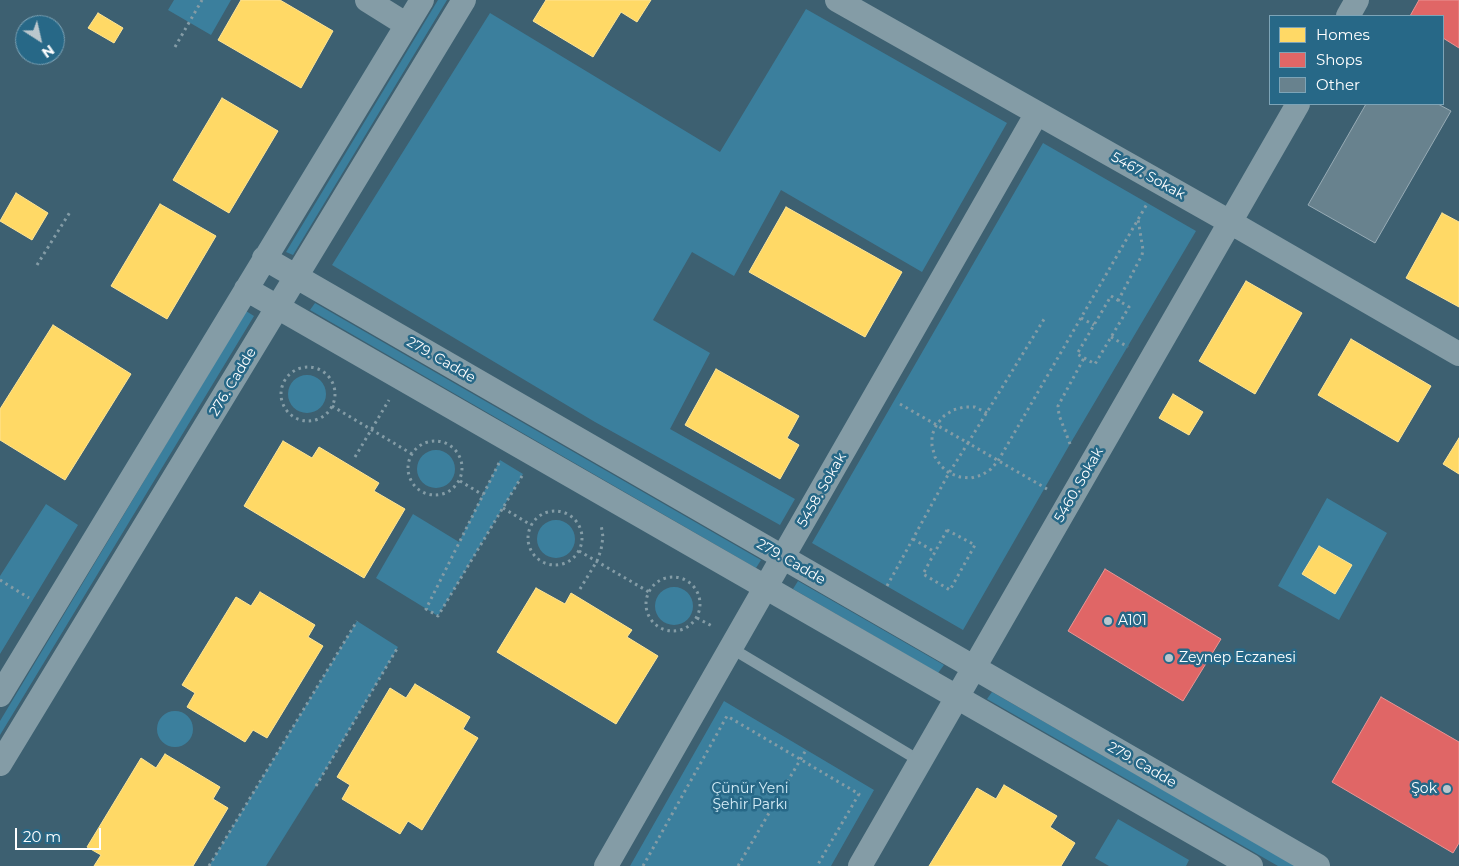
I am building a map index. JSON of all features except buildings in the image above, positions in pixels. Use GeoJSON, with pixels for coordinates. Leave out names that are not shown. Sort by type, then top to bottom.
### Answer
{"type":"FeatureCollection","features":[{"type":"Feature","properties":{"kind":"street"},"geometry":{"type":"LineString","coordinates":[[367,0],[407,25]]}},
{"type":"Feature","properties":{"kind":"street"},"geometry":{"type":"LineString","coordinates":[[0,695],[422,0]]}},
{"type":"Feature","properties":{"kind":"street","name":"276. Cadde"},"geometry":{"type":"LineString","coordinates":[[0,764],[464,0]]}},
{"type":"Feature","properties":{"kind":"street","name":"5467. Sokak"},"geometry":{"type":"LineString","coordinates":[[837,0],[1160,182],[1459,354]]}},
{"type":"Feature","properties":{"kind":"street"},"geometry":{"type":"LineString","coordinates":[[1349,15],[1358,0]]}},
{"type":"Feature","properties":{"kind":"street","name":"5460. Sokak"},"geometry":{"type":"LineString","coordinates":[[860,866],[1297,105]]}},
{"type":"Feature","properties":{"kind":"street","name":"5458. Sokak"},"geometry":{"type":"LineString","coordinates":[[606,866],[725,640],[766,587],[1037,113]]}},
{"type":"Feature","properties":{"kind":"street","name":"279. Cadde"},"geometry":{"type":"LineString","coordinates":[[264,258],[1318,866]]}},
{"type":"Feature","properties":{"kind":"street"},"geometry":{"type":"LineString","coordinates":[[246,289],[1251,866]]}},
{"type":"Feature","properties":{"kind":"lane"},"geometry":{"type":"LineString","coordinates":[[725,640],[920,761]]}},
{"type":"Feature","properties":{"kind":"path"},"geometry":{"type":"LineString","coordinates":[[175,47],[202,0]]}},
{"type":"Feature","properties":{"kind":"path"},"geometry":{"type":"LineString","coordinates":[[987,413],[975,407],[964,406],[953,410],[936,424],[932,435],[933,452],[941,466],[949,473],[971,478],[982,475],[998,461],[1160,182]]}},
{"type":"Feature","properties":{"kind":"path"},"geometry":{"type":"LineString","coordinates":[[37,265],[70,212]]}},
{"type":"Feature","properties":{"kind":"path"},"geometry":{"type":"LineString","coordinates":[[1118,301],[1142,255],[1143,250],[1138,219]]}},
{"type":"Feature","properties":{"kind":"path"},"geometry":{"type":"LineString","coordinates":[[1111,296],[1129,307],[1095,364],[1077,354],[1094,325],[1111,296]]}},
{"type":"Feature","properties":{"kind":"path"},"geometry":{"type":"LineString","coordinates":[[887,586],[949,473],[1046,316]]}},
{"type":"Feature","properties":{"kind":"path"},"geometry":{"type":"LineString","coordinates":[[1081,318],[1094,325]]}},
{"type":"Feature","properties":{"kind":"path"},"geometry":{"type":"LineString","coordinates":[[1111,337],[1128,347]]}},
{"type":"Feature","properties":{"kind":"path"},"geometry":{"type":"LineString","coordinates":[[1070,444],[1059,415],[1058,406],[1084,358]]}},
{"type":"Feature","properties":{"kind":"path"},"geometry":{"type":"LineString","coordinates":[[311,366],[320,368],[332,380],[335,389],[335,398],[332,406],[319,419],[310,421],[300,420],[292,416],[281,402],[280,392],[282,383],[294,370],[311,366]]}},
{"type":"Feature","properties":{"kind":"path"},"geometry":{"type":"LineString","coordinates":[[878,392],[968,442],[1069,502]]}},
{"type":"Feature","properties":{"kind":"path"},"geometry":{"type":"LineString","coordinates":[[355,457],[390,397]]}},
{"type":"Feature","properties":{"kind":"path"},"geometry":{"type":"LineString","coordinates":[[332,406],[412,454]]}},
{"type":"Feature","properties":{"kind":"path"},"geometry":{"type":"LineString","coordinates":[[438,440],[447,443],[460,455],[463,472],[460,481],[446,493],[428,494],[420,490],[413,484],[409,476],[408,466],[412,454],[421,444],[429,441],[438,440]]}},
{"type":"Feature","properties":{"kind":"path"},"geometry":{"type":"LineString","coordinates":[[500,460],[426,609],[438,616],[523,474]]}},
{"type":"Feature","properties":{"kind":"path"},"geometry":{"type":"LineString","coordinates":[[460,481],[483,495]]}},
{"type":"Feature","properties":{"kind":"path"},"geometry":{"type":"LineString","coordinates":[[503,508],[531,525]]}},
{"type":"Feature","properties":{"kind":"path"},"geometry":{"type":"LineString","coordinates":[[549,511],[566,513],[574,518],[579,525],[582,543],[579,551],[565,563],[547,565],[539,561],[532,554],[528,546],[527,537],[531,525],[541,514],[549,511]]}},
{"type":"Feature","properties":{"kind":"path"},"geometry":{"type":"LineString","coordinates":[[580,589],[597,561],[601,550],[603,537],[601,518]]}},
{"type":"Feature","properties":{"kind":"path"},"geometry":{"type":"LineString","coordinates":[[948,530],[974,545],[950,590],[922,574],[935,552],[948,530]]}},
{"type":"Feature","properties":{"kind":"path"},"geometry":{"type":"LineString","coordinates":[[913,539],[935,552]]}},
{"type":"Feature","properties":{"kind":"path"},"geometry":{"type":"LineString","coordinates":[[579,551],[649,592]]}},
{"type":"Feature","properties":{"kind":"path"},"geometry":{"type":"LineString","coordinates":[[668,577],[685,580],[692,584],[701,600],[698,618],[684,630],[675,632],[657,627],[647,612],[646,603],[649,592],[658,582],[668,577]]}},
{"type":"Feature","properties":{"kind":"path"},"geometry":{"type":"LineString","coordinates":[[0,580],[32,600]]}},
{"type":"Feature","properties":{"kind":"path"},"geometry":{"type":"LineString","coordinates":[[698,618],[725,640]]}},
{"type":"Feature","properties":{"kind":"path"},"geometry":{"type":"LineString","coordinates":[[209,866],[357,621]]}},
{"type":"Feature","properties":{"kind":"path"},"geometry":{"type":"LineString","coordinates":[[316,786],[398,647]]}},
{"type":"Feature","properties":{"kind":"path"},"geometry":{"type":"LineString","coordinates":[[643,866],[727,716],[859,794],[817,866]]}},
{"type":"Feature","properties":{"kind":"path"},"geometry":{"type":"LineString","coordinates":[[738,866],[806,750]]}},
{"type":"Feature","properties":{"kind":"green space"},"geometry":{"type":"Polygon","coordinates":[[[174,0],[231,0],[211,35],[168,10],[174,0]]]}},
{"type":"Feature","properties":{"kind":"green space"},"geometry":{"type":"Polygon","coordinates":[[[438,0],[447,0],[293,255],[286,252],[438,0]]]}},
{"type":"Feature","properties":{"kind":"green space"},"geometry":{"type":"Polygon","coordinates":[[[806,9],[1007,123],[922,272],[781,190],[734,276],[692,252],[653,320],[710,353],[670,429],[795,499],[780,525],[595,422],[332,265],[490,13],[720,152],[806,9]]]}},
{"type":"Feature","properties":{"kind":"green space"},"geometry":{"type":"Polygon","coordinates":[[[1043,143],[1196,231],[963,630],[812,543],[1043,143]]]}},
{"type":"Feature","properties":{"kind":"green space"},"geometry":{"type":"Polygon","coordinates":[[[315,303],[761,560],[756,568],[310,310],[315,303]]]}},
{"type":"Feature","properties":{"kind":"green space"},"geometry":{"type":"Polygon","coordinates":[[[246,311],[254,316],[0,735],[0,721],[246,311]]]}},
{"type":"Feature","properties":{"kind":"green space"},"geometry":{"type":"Polygon","coordinates":[[[307,375],[320,381],[326,394],[320,407],[307,413],[294,407],[288,394],[294,381],[307,375]]]}},
{"type":"Feature","properties":{"kind":"green space"},"geometry":{"type":"Polygon","coordinates":[[[436,450],[449,456],[455,469],[449,482],[436,488],[423,482],[417,469],[423,456],[436,450]]]}},
{"type":"Feature","properties":{"kind":"green space"},"geometry":{"type":"Polygon","coordinates":[[[500,460],[523,474],[438,616],[376,578],[413,514],[459,542],[500,460]]]}},
{"type":"Feature","properties":{"kind":"green space"},"geometry":{"type":"Polygon","coordinates":[[[1327,498],[1387,533],[1339,620],[1278,586],[1327,498]]]}},
{"type":"Feature","properties":{"kind":"green space"},"geometry":{"type":"Polygon","coordinates":[[[46,504],[78,525],[0,654],[0,576],[46,504]]]}},
{"type":"Feature","properties":{"kind":"green space"},"geometry":{"type":"Polygon","coordinates":[[[556,520],[569,526],[575,539],[569,552],[556,558],[543,552],[537,539],[543,526],[556,520]]]}},
{"type":"Feature","properties":{"kind":"green space"},"geometry":{"type":"Polygon","coordinates":[[[798,581],[944,665],[938,673],[793,589],[798,581]]]}},
{"type":"Feature","properties":{"kind":"green space"},"geometry":{"type":"Polygon","coordinates":[[[674,587],[687,593],[693,606],[687,619],[674,625],[661,619],[655,606],[661,593],[674,587]]]}},
{"type":"Feature","properties":{"kind":"green space"},"geometry":{"type":"Polygon","coordinates":[[[357,621],[398,647],[316,786],[266,866],[209,866],[357,621]]]}},
{"type":"Feature","properties":{"kind":"green space"},"geometry":{"type":"Polygon","coordinates":[[[992,692],[1296,866],[1278,866],[987,699],[992,692]]]}},
{"type":"Feature","properties":{"kind":"green space","name":"Çünür Yeni Şehir Parkı"},"geometry":{"type":"Polygon","coordinates":[[[724,701],[874,790],[831,866],[630,866],[724,701]]]}},
{"type":"Feature","properties":{"kind":"green space"},"geometry":{"type":"Polygon","coordinates":[[[175,711],[182,712],[188,716],[192,722],[192,736],[188,742],[182,746],[175,747],[168,746],[162,742],[158,736],[157,729],[158,722],[162,716],[168,712],[175,711]]]}},
{"type":"Feature","properties":{"kind":"green space"},"geometry":{"type":"Polygon","coordinates":[[[1118,819],[1189,860],[1186,866],[1109,866],[1095,858],[1118,819]]]}},
{"type":"Feature","properties":{"kind":"place","name":"A101"},"geometry":{"type":"Point","coordinates":[1108,621]}},
{"type":"Feature","properties":{"kind":"place","name":"Zeynep Eczanesi"},"geometry":{"type":"Point","coordinates":[1169,658]}},
{"type":"Feature","properties":{"kind":"place","name":"Şok"},"geometry":{"type":"Point","coordinates":[1447,789]}}]}
